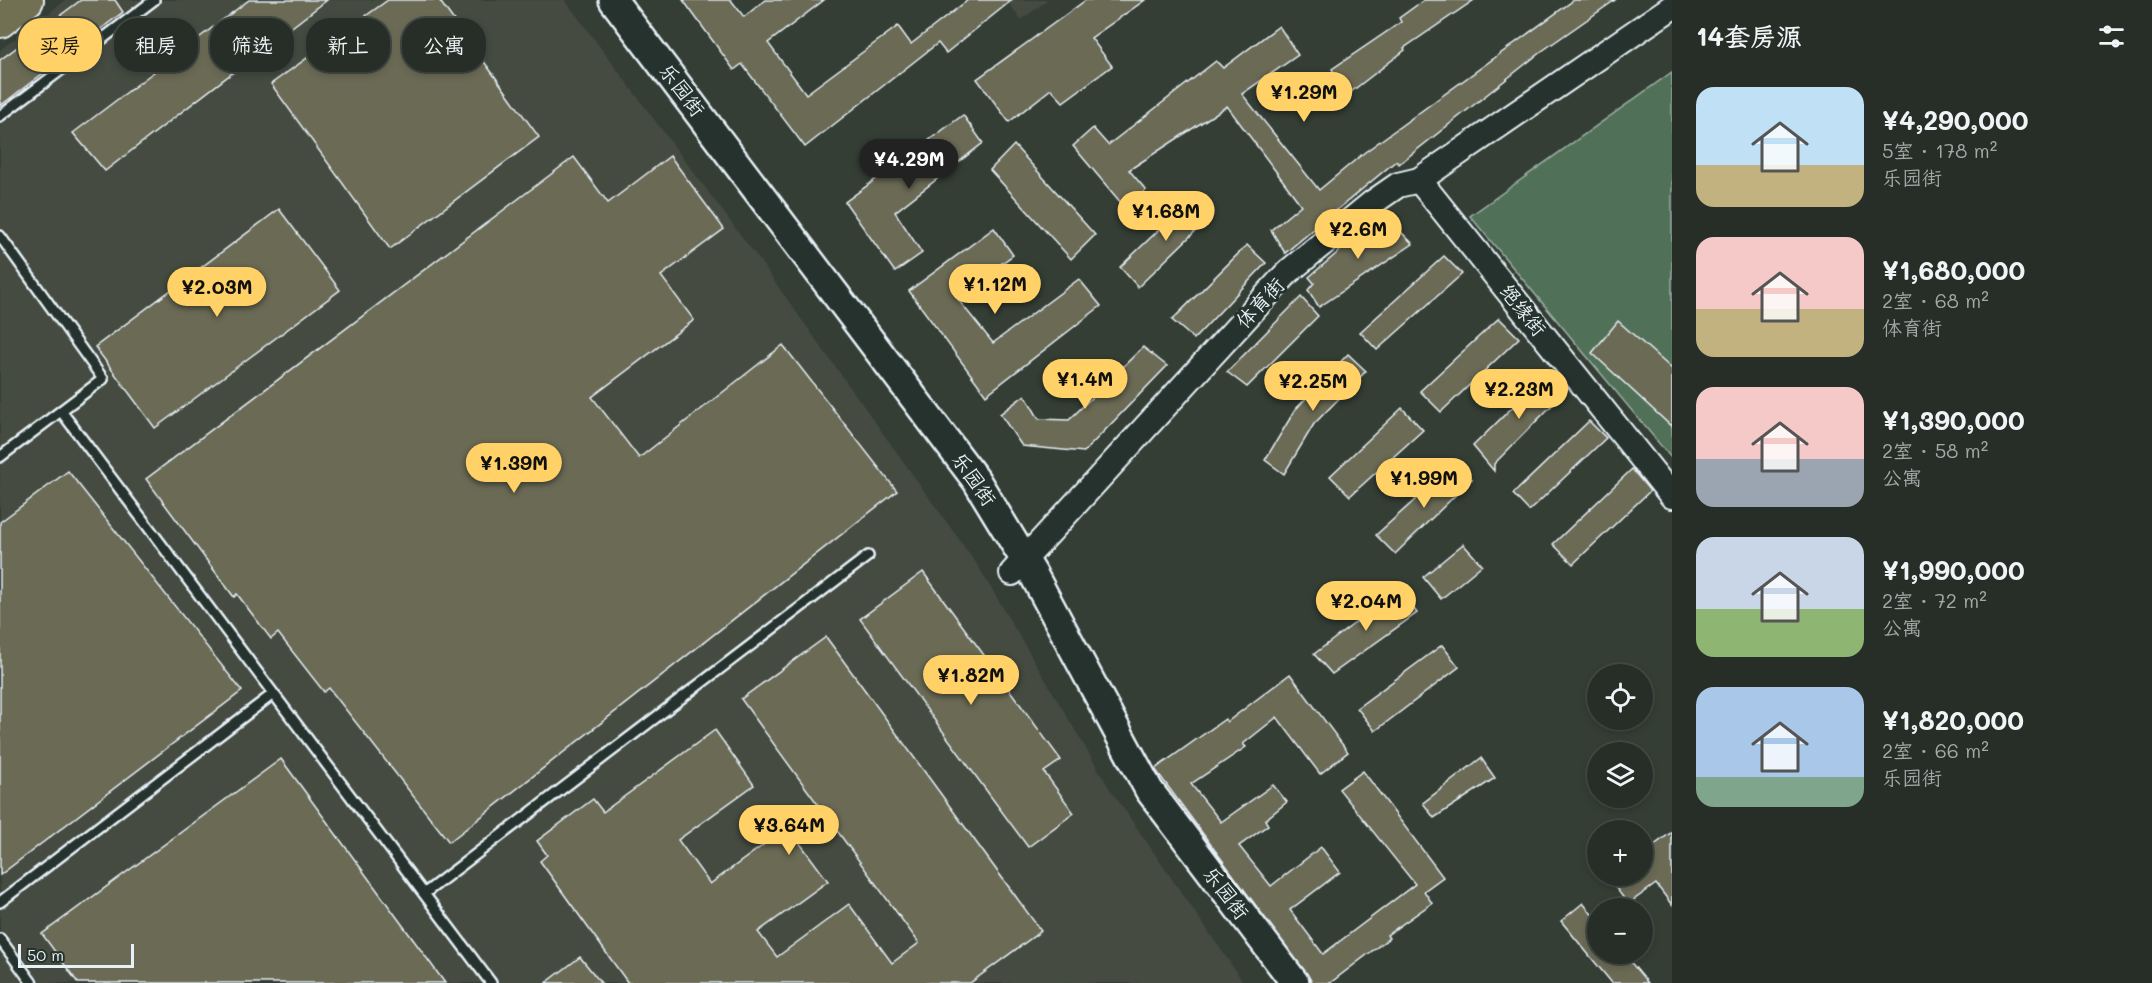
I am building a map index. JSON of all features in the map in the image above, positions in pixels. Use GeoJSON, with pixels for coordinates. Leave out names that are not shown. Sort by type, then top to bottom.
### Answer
{"type":"FeatureCollection","features":[{"type":"Feature","properties":{"kind":"highway"},"geometry":{"type":"LineString","coordinates":[[0,21],[27,0]]}},
{"type":"Feature","properties":{"kind":"main road","name":"乐园街"},"geometry":{"type":"LineString","coordinates":[[594,0],[1018,566],[1149,790],[1295,983]]}},
{"type":"Feature","properties":{"kind":"main road","name":"乐园街"},"geometry":{"type":"LineString","coordinates":[[613,0],[948,442],[999,514],[1018,566],[1129,788],[1274,983]]}},
{"type":"Feature","properties":{"kind":"street","name":"体育街"},"geometry":{"type":"LineString","coordinates":[[1018,566],[1288,272],[1372,203],[1398,185],[1419,180],[1672,7]]}},
{"type":"Feature","properties":{"kind":"street","name":"绝缘街"},"geometry":{"type":"LineString","coordinates":[[1419,180],[1672,496]]}},
{"type":"Feature","properties":{"kind":"lane"},"geometry":{"type":"LineString","coordinates":[[0,116],[154,0]]}},
{"type":"Feature","properties":{"kind":"lane"},"geometry":{"type":"LineString","coordinates":[[0,236],[104,379],[0,457]]}},
{"type":"Feature","properties":{"kind":"lane"},"geometry":{"type":"LineString","coordinates":[[61,411],[491,983]]}},
{"type":"Feature","properties":{"kind":"lane"},"geometry":{"type":"LineString","coordinates":[[425,893],[868,556]]}},
{"type":"Feature","properties":{"kind":"lane"},"geometry":{"type":"LineString","coordinates":[[0,902],[273,694]]}},
{"type":"Feature","properties":{"kind":"lane"},"geometry":{"type":"LineString","coordinates":[[0,939],[32,983]]}},
{"type":"Feature","properties":{"kind":"shaded area"},"geometry":{"type":"Polygon","coordinates":[[[66,0],[565,0],[757,257],[978,566],[1110,789],[1244,983],[0,983],[0,50],[18,36],[18,72],[102,72],[102,18],[42,18],[66,0]]]}},
{"type":"Feature","properties":{"kind":"shaded area"},"geometry":{"type":"Polygon","coordinates":[[[1006,0],[1048,0],[1021,20],[1006,0]]]}},
{"type":"Feature","properties":{"kind":"green space"},"geometry":{"type":"Polygon","coordinates":[[[1672,72],[1672,459],[1470,216],[1672,72]]]}},
{"type":"Feature","properties":{"kind":"building"},"geometry":{"type":"Polygon","coordinates":[[[81,0],[115,0],[123,12],[102,28],[102,18],[57,18],[81,0]]]}},
{"type":"Feature","properties":{"kind":"building"},"geometry":{"type":"Polygon","coordinates":[[[249,0],[327,0],[294,25],[294,18],[225,18],[249,0]]]}},
{"type":"Feature","properties":{"kind":"building"},"geometry":{"type":"Polygon","coordinates":[[[388,0],[439,0],[452,18],[402,18],[402,72],[486,72],[486,64],[539,137],[390,249],[271,84],[288,72],[294,72],[294,67],[306,59],[306,72],[390,72],[390,18],[363,18],[388,0]]]}},
{"type":"Feature","properties":{"kind":"building"},"geometry":{"type":"Polygon","coordinates":[[[683,0],[731,0],[744,17],[765,0],[824,0],[768,43],[806,94],[898,26],[911,44],[968,0],[1012,0],[946,53],[938,43],[805,147],[742,64],[734,70],[683,0]]]}},
{"type":"Feature","properties":{"kind":"building"},"geometry":{"type":"Polygon","coordinates":[[[1086,0],[1145,0],[1091,38],[1112,66],[1063,102],[1051,89],[1009,122],[977,79],[1086,0]]]}},
{"type":"Feature","properties":{"kind":"building"},"geometry":{"type":"Polygon","coordinates":[[[1424,0],[1474,0],[1404,48],[1405,50],[1347,95],[1332,69],[1401,22],[1399,18],[1424,0]]]}},
{"type":"Feature","properties":{"kind":"building"},"geometry":{"type":"Polygon","coordinates":[[[1574,0],[1615,0],[1542,51],[1399,164],[1396,161],[1285,253],[1271,230],[1301,205],[1227,106],[1129,170],[1146,190],[1127,210],[1073,146],[1093,128],[1108,145],[1216,61],[1223,68],[1279,26],[1298,55],[1242,94],[1319,190],[1365,152],[1574,0]]]}},
{"type":"Feature","properties":{"kind":"building"},"geometry":{"type":"Polygon","coordinates":[[[210,29],[210,72],[234,72],[105,171],[73,133],[154,72],[198,72],[198,39],[210,29]]]}},
{"type":"Feature","properties":{"kind":"building"},"geometry":{"type":"Polygon","coordinates":[[[18,47],[18,72],[44,72],[0,106],[0,60],[18,47]]]}},
{"type":"Feature","properties":{"kind":"building"},"geometry":{"type":"Polygon","coordinates":[[[963,115],[983,143],[895,212],[922,253],[895,272],[845,202],[963,115]]]}},
{"type":"Feature","properties":{"kind":"building"},"geometry":{"type":"Polygon","coordinates":[[[1014,145],[1095,235],[1071,259],[990,170],[1014,145]]]}},
{"type":"Feature","properties":{"kind":"building"},"geometry":{"type":"Polygon","coordinates":[[[670,156],[724,229],[661,276],[694,320],[592,397],[639,458],[783,345],[897,491],[449,842],[329,688],[324,692],[278,633],[271,639],[237,594],[234,597],[146,479],[574,157],[608,203],[670,156]]]}},
{"type":"Feature","properties":{"kind":"building"},"geometry":{"type":"Polygon","coordinates":[[[1194,196],[1211,216],[1138,287],[1120,267],[1194,196]]]}},
{"type":"Feature","properties":{"kind":"building"},"geometry":{"type":"Polygon","coordinates":[[[279,209],[340,290],[155,428],[95,347],[279,209]]]}},
{"type":"Feature","properties":{"kind":"building"},"geometry":{"type":"Polygon","coordinates":[[[1383,214],[1413,244],[1319,307],[1308,290],[1314,283],[1309,277],[1383,214]]]}},
{"type":"Feature","properties":{"kind":"building"},"geometry":{"type":"Polygon","coordinates":[[[994,228],[1013,255],[956,297],[993,343],[1079,279],[1101,306],[986,395],[909,291],[994,228]]]}},
{"type":"Feature","properties":{"kind":"building"},"geometry":{"type":"Polygon","coordinates":[[[1247,245],[1266,263],[1194,339],[1172,320],[1247,245]]]}},
{"type":"Feature","properties":{"kind":"building"},"geometry":{"type":"Polygon","coordinates":[[[1444,256],[1462,274],[1377,350],[1360,332],[1444,256]]]}},
{"type":"Feature","properties":{"kind":"building"},"geometry":{"type":"Polygon","coordinates":[[[1301,297],[1318,316],[1247,387],[1227,372],[1301,297]]]}},
{"type":"Feature","properties":{"kind":"building"},"geometry":{"type":"Polygon","coordinates":[[[1499,318],[1519,338],[1441,412],[1420,391],[1499,318]]]}},
{"type":"Feature","properties":{"kind":"building"},"geometry":{"type":"Polygon","coordinates":[[[1618,321],[1672,369],[1672,427],[1592,353],[1618,321]]]}},
{"type":"Feature","properties":{"kind":"building"},"geometry":{"type":"Polygon","coordinates":[[[1143,347],[1167,366],[1084,452],[1022,446],[1000,414],[1025,395],[1039,419],[1069,420],[1143,347]]]}},
{"type":"Feature","properties":{"kind":"building"},"geometry":{"type":"Polygon","coordinates":[[[1348,354],[1366,371],[1314,424],[1284,474],[1265,460],[1295,410],[1348,354]]]}},
{"type":"Feature","properties":{"kind":"building"},"geometry":{"type":"Polygon","coordinates":[[[1546,374],[1566,391],[1494,464],[1494,471],[1473,446],[1546,374]]]}},
{"type":"Feature","properties":{"kind":"building"},"geometry":{"type":"Polygon","coordinates":[[[1402,408],[1423,430],[1350,496],[1330,476],[1402,408]]]}},
{"type":"Feature","properties":{"kind":"building"},"geometry":{"type":"Polygon","coordinates":[[[1589,421],[1606,438],[1529,511],[1513,494],[1589,421]]]}},
{"type":"Feature","properties":{"kind":"building"},"geometry":{"type":"Polygon","coordinates":[[[1456,463],[1472,479],[1395,554],[1376,535],[1456,463]]]}},
{"type":"Feature","properties":{"kind":"building"},"geometry":{"type":"Polygon","coordinates":[[[1632,469],[1650,491],[1573,564],[1553,544],[1632,469]]]}},
{"type":"Feature","properties":{"kind":"building"},"geometry":{"type":"Polygon","coordinates":[[[68,471],[242,691],[0,875],[0,522],[68,471]]]}},
{"type":"Feature","properties":{"kind":"building"},"geometry":{"type":"Polygon","coordinates":[[[1463,544],[1482,565],[1441,599],[1423,577],[1463,544]]]}},
{"type":"Feature","properties":{"kind":"building"},"geometry":{"type":"Polygon","coordinates":[[[923,572],[1061,760],[1044,772],[1074,813],[1028,847],[860,619],[923,572]]]}},
{"type":"Feature","properties":{"kind":"building"},"geometry":{"type":"Polygon","coordinates":[[[1400,589],[1417,613],[1332,674],[1314,654],[1400,589]]]}},
{"type":"Feature","properties":{"kind":"building"},"geometry":{"type":"Polygon","coordinates":[[[826,637],[1041,931],[970,983],[628,983],[540,861],[547,855],[537,841],[593,799],[603,812],[715,730],[754,785],[678,840],[710,884],[788,827],[828,881],[758,932],[777,957],[849,904],[892,963],[919,943],[741,699],[826,637]]]}},
{"type":"Feature","properties":{"kind":"building"},"geometry":{"type":"Polygon","coordinates":[[[1442,645],[1459,667],[1375,731],[1357,708],[1442,645]]]}},
{"type":"Feature","properties":{"kind":"building"},"geometry":{"type":"Polygon","coordinates":[[[1290,674],[1348,752],[1320,774],[1277,717],[1243,744],[1246,747],[1191,784],[1221,822],[1273,785],[1287,802],[1265,820],[1268,825],[1239,846],[1271,886],[1321,847],[1340,872],[1290,910],[1323,954],[1415,884],[1339,789],[1363,771],[1443,877],[1424,891],[1432,903],[1387,935],[1389,938],[1330,983],[1313,983],[1155,769],[1225,719],[1227,722],[1290,674]]]}},
{"type":"Feature","properties":{"kind":"building"},"geometry":{"type":"Polygon","coordinates":[[[1481,758],[1495,778],[1434,818],[1423,803],[1481,758]]]}},
{"type":"Feature","properties":{"kind":"building"},"geometry":{"type":"Polygon","coordinates":[[[281,759],[445,983],[78,983],[42,934],[281,759]]]}},
{"type":"Feature","properties":{"kind":"building"},"geometry":{"type":"Polygon","coordinates":[[[1672,832],[1672,905],[1656,884],[1636,898],[1624,898],[1614,886],[1653,886],[1653,846],[1672,832]]]}},
{"type":"Feature","properties":{"kind":"building"},"geometry":{"type":"Polygon","coordinates":[[[1583,903],[1587,908],[1587,953],[1561,921],[1583,903]]]}},
{"type":"Feature","properties":{"kind":"building"},"geometry":{"type":"Polygon","coordinates":[[[580,957],[601,983],[546,983],[580,957]]]}},
{"type":"Feature","properties":{"kind":"building"},"geometry":{"type":"Polygon","coordinates":[[[1596,964],[1632,964],[1648,983],[1612,983],[1596,964]]]}}]}
